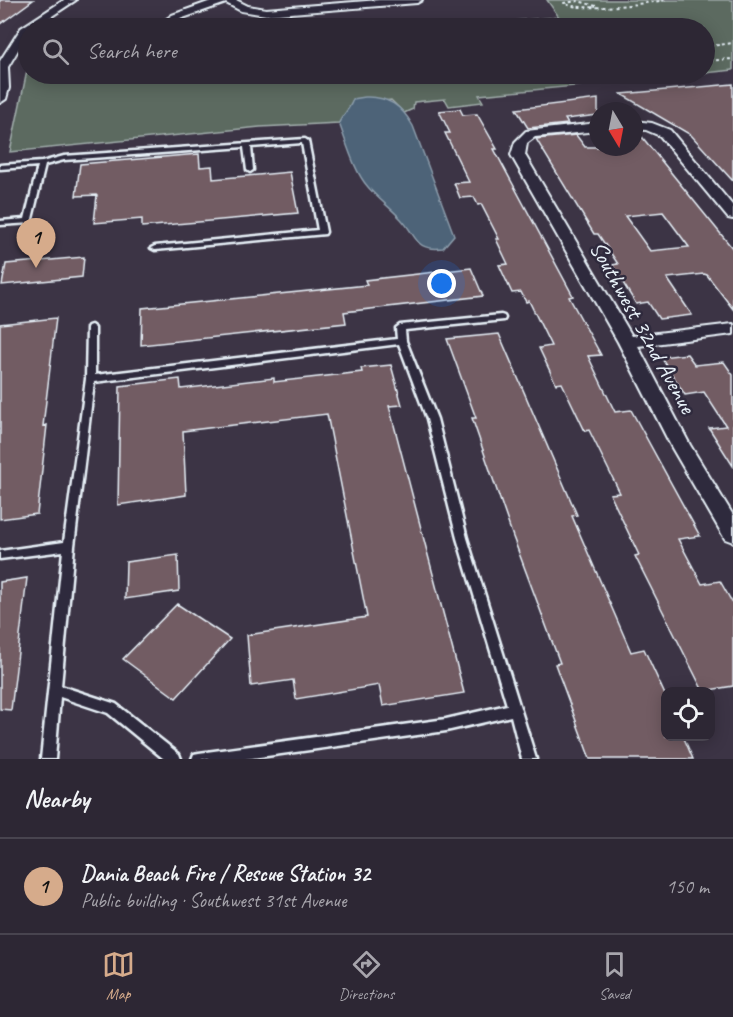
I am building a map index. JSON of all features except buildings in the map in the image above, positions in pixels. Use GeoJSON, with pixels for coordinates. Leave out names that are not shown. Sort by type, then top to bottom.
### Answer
{"type":"FeatureCollection","features":[{"type":"Feature","properties":{"kind":"street"},"geometry":{"type":"LineString","coordinates":[[43,18],[71,0]]}},
{"type":"Feature","properties":{"kind":"street"},"geometry":{"type":"LineString","coordinates":[[174,18],[224,0]]}},
{"type":"Feature","properties":{"kind":"street"},"geometry":{"type":"LineString","coordinates":[[229,0],[245,9],[266,12],[417,0]]}},
{"type":"Feature","properties":{"kind":"street"},"geometry":{"type":"LineString","coordinates":[[1,93],[1,67],[18,41]]}},
{"type":"Feature","properties":{"kind":"street"},"geometry":{"type":"LineString","coordinates":[[643,126],[665,133],[733,215]]}},
{"type":"Feature","properties":{"kind":"street","name":"Southwest 32nd Avenue"},"geometry":{"type":"LineString","coordinates":[[589,129],[531,134],[521,142],[518,155],[627,342],[682,448],[733,533]]}},
{"type":"Feature","properties":{"kind":"street"},"geometry":{"type":"LineString","coordinates":[[627,342],[733,328]]}},
{"type":"Feature","properties":{"kind":"lane"},"geometry":{"type":"LineString","coordinates":[[0,167],[42,164],[64,158],[305,141],[322,232],[155,248]]}},
{"type":"Feature","properties":{"kind":"lane"},"geometry":{"type":"LineString","coordinates":[[247,144],[250,170]]}},
{"type":"Feature","properties":{"kind":"lane"},"geometry":{"type":"LineString","coordinates":[[0,223],[28,221],[42,164]]}},
{"type":"Feature","properties":{"kind":"lane"},"geometry":{"type":"LineString","coordinates":[[501,318],[400,328],[402,341],[432,419],[462,538],[529,759]]}},
{"type":"Feature","properties":{"kind":"lane"},"geometry":{"type":"LineString","coordinates":[[48,759],[69,546],[90,379],[91,328]]}},
{"type":"Feature","properties":{"kind":"lane"},"geometry":{"type":"LineString","coordinates":[[90,379],[402,341]]}},
{"type":"Feature","properties":{"kind":"lane"},"geometry":{"type":"LineString","coordinates":[[0,555],[69,546]]}},
{"type":"Feature","properties":{"kind":"lane"},"geometry":{"type":"LineString","coordinates":[[55,690],[112,708],[174,759]]}},
{"type":"Feature","properties":{"kind":"lane"},"geometry":{"type":"LineString","coordinates":[[199,759],[447,725],[514,709]]}},
{"type":"Feature","properties":{"kind":"path"},"geometry":{"type":"LineString","coordinates":[[596,6],[578,1],[564,3],[579,7],[596,6],[667,0]]}},
{"type":"Feature","properties":{"kind":"path"},"geometry":{"type":"LineString","coordinates":[[715,46],[733,43]]}},
{"type":"Feature","properties":{"kind":"path"},"geometry":{"type":"LineString","coordinates":[[715,60],[733,59]]}},
{"type":"Feature","properties":{"kind":"green space"},"geometry":{"type":"Polygon","coordinates":[[[547,0],[733,0],[733,70],[715,72],[715,18],[547,18],[559,17],[547,0]]]}},
{"type":"Feature","properties":{"kind":"green space"},"geometry":{"type":"Polygon","coordinates":[[[24,84],[595,84],[479,95],[483,102],[449,106],[445,99],[414,102],[413,109],[404,113],[391,100],[352,105],[339,123],[260,127],[10,152],[24,84]]]}},
{"type":"Feature","properties":{"kind":"water"},"geometry":{"type":"Polygon","coordinates":[[[381,98],[394,104],[413,126],[454,235],[443,248],[421,245],[401,219],[363,181],[351,157],[339,123],[353,99],[381,98]]]}},
{"type":"Feature","properties":{"kind":"place","name":"Dania Beach Fire / Rescue Station 32"},"geometry":{"type":"Point","coordinates":[36,268]}}]}
